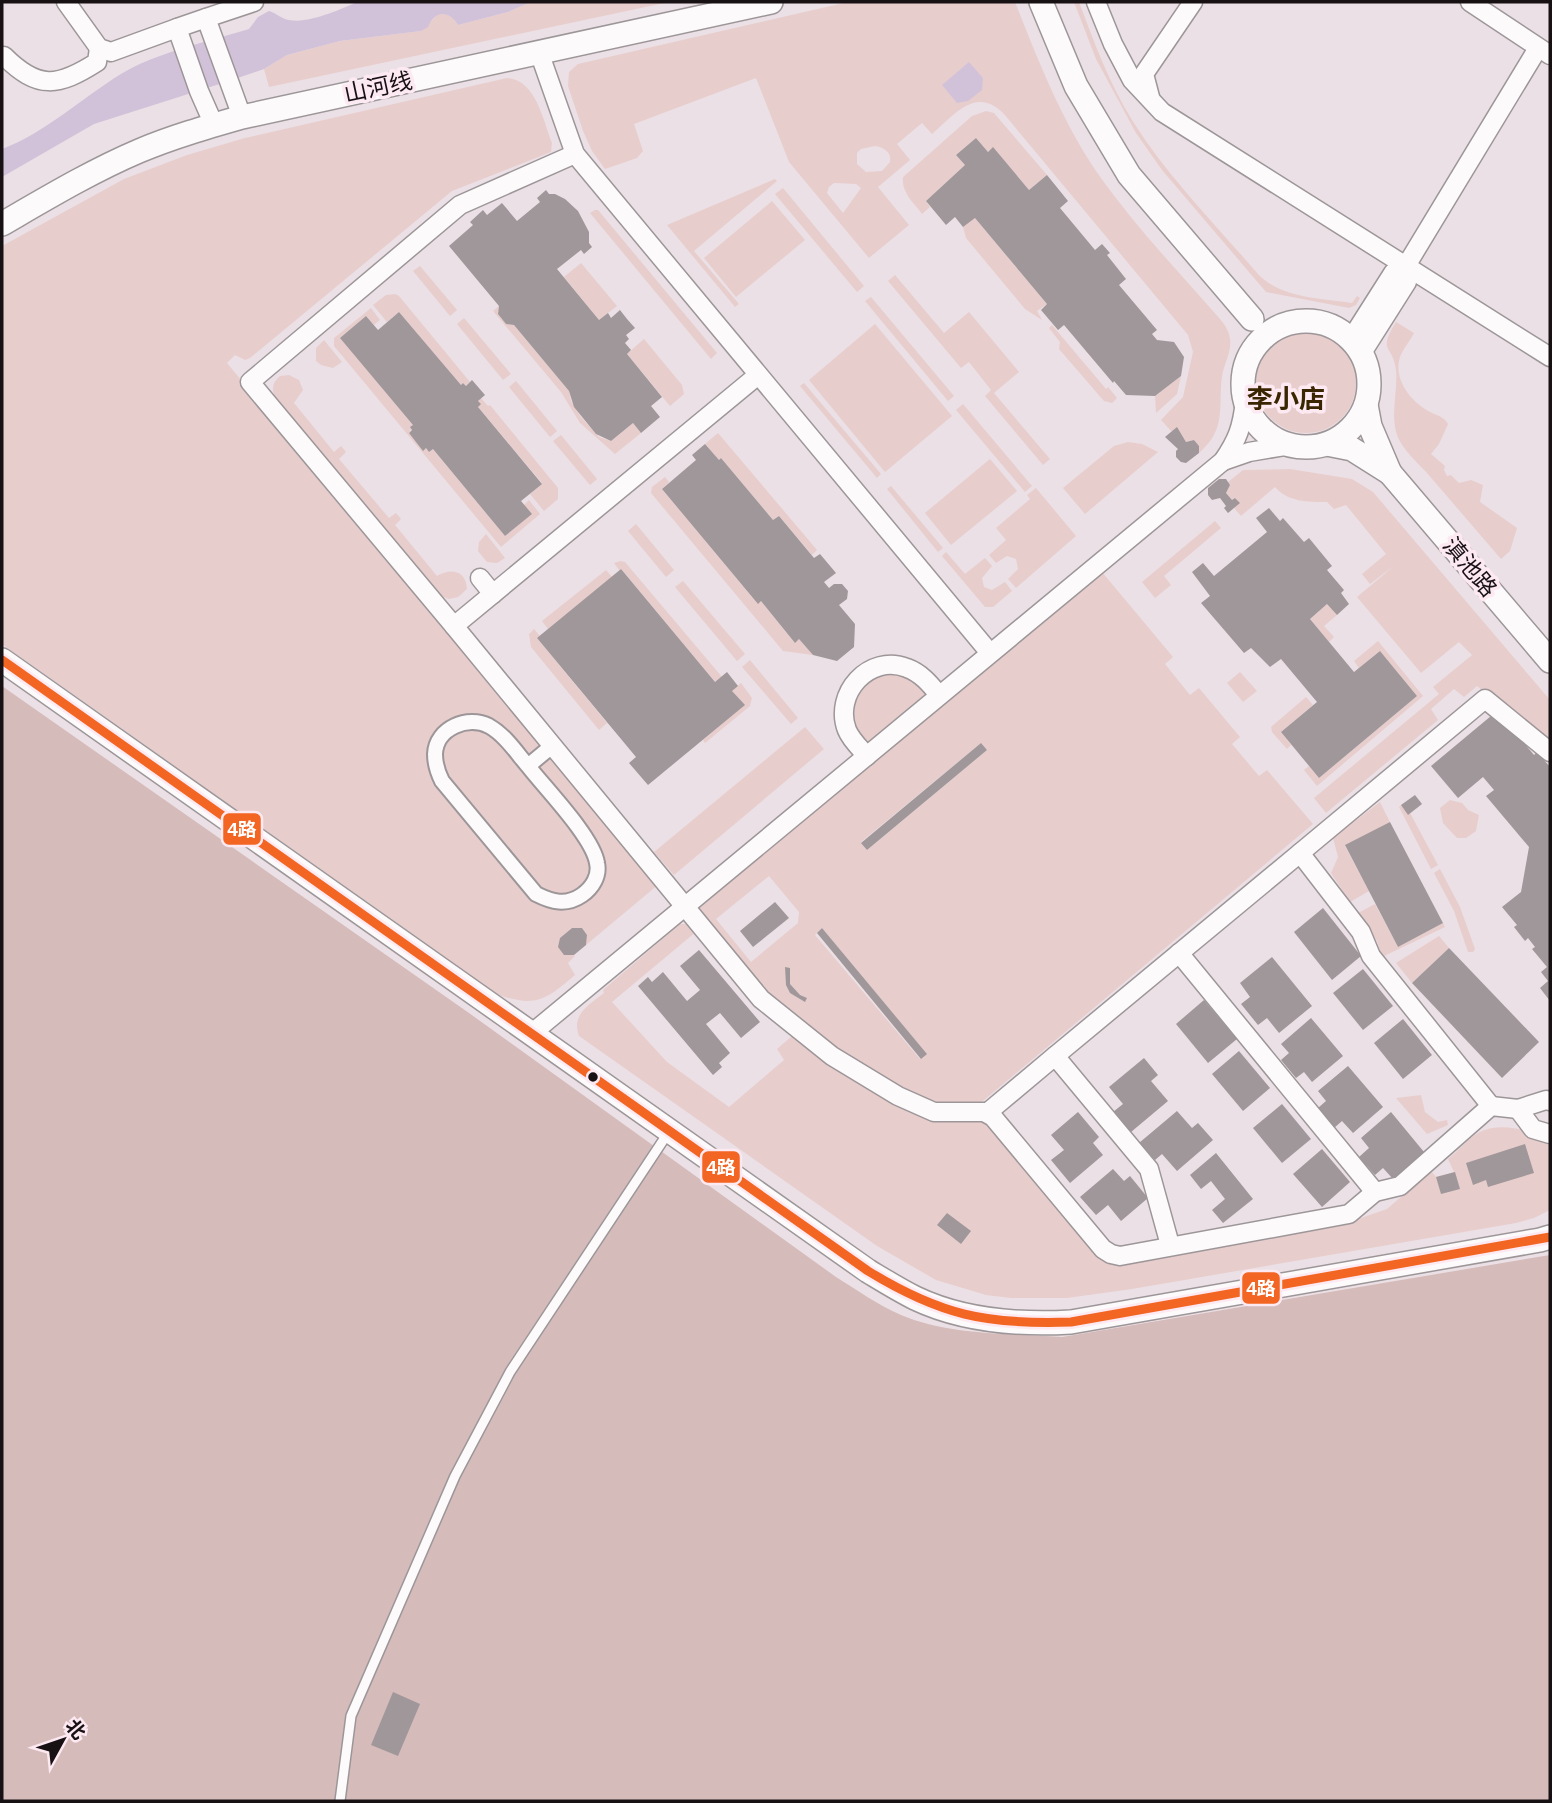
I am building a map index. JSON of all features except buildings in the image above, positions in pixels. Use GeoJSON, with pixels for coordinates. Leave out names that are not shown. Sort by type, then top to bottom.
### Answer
{"type":"FeatureCollection","features":[{"type":"Feature","properties":{"kind":"street"},"geometry":{"type":"LineString","coordinates":[[66,2],[99,48],[111,52],[254,2]]}},
{"type":"Feature","properties":{"kind":"street","name":"山河线"},"geometry":{"type":"LineString","coordinates":[[2,224],[112,163],[142,149],[214,125],[771,2]]}},
{"type":"Feature","properties":{"kind":"street"},"geometry":{"type":"LineString","coordinates":[[1041,2],[1076,86],[1129,175],[1252,319],[1250,354]]}},
{"type":"Feature","properties":{"kind":"street"},"geometry":{"type":"LineString","coordinates":[[1096,2],[1132,80],[1162,112],[1550,357]]}},
{"type":"Feature","properties":{"kind":"street"},"geometry":{"type":"LineString","coordinates":[[1156,106],[1147,89],[1144,74],[1193,2]]}},
{"type":"Feature","properties":{"kind":"street"},"geometry":{"type":"LineString","coordinates":[[1357,346],[1393,273],[1406,266],[1544,51],[1470,2]]}},
{"type":"Feature","properties":{"kind":"street"},"geometry":{"type":"LineString","coordinates":[[206,18],[242,117]]}},
{"type":"Feature","properties":{"kind":"street"},"geometry":{"type":"LineString","coordinates":[[177,28],[214,125]]}},
{"type":"Feature","properties":{"kind":"street"},"geometry":{"type":"LineString","coordinates":[[4,56],[22,74],[39,81],[58,80],[80,73],[97,62],[99,48]]}},
{"type":"Feature","properties":{"kind":"street"},"geometry":{"type":"LineString","coordinates":[[1116,50],[1131,60],[1141,60],[1158,53]]}},
{"type":"Feature","properties":{"kind":"street"},"geometry":{"type":"LineString","coordinates":[[539,52],[575,154],[990,653]]}},
{"type":"Feature","properties":{"kind":"street"},"geometry":{"type":"LineString","coordinates":[[575,154],[460,205],[293,355],[250,382],[761,999],[832,1056],[898,1096],[934,1112],[987,1113],[1485,699],[1550,752]]}},
{"type":"Feature","properties":{"kind":"street"},"geometry":{"type":"LineString","coordinates":[[1223,461],[1285,446],[1327,444],[1346,434],[1360,418],[1369,398],[1370,377],[1357,346],[1334,326],[1314,320],[1252,319]]}},
{"type":"Feature","properties":{"kind":"street"},"geometry":{"type":"LineString","coordinates":[[531,1034],[1223,461],[1237,440],[1243,422],[1243,369],[1250,354],[1274,330],[1290,321]]}},
{"type":"Feature","properties":{"kind":"street"},"geometry":{"type":"LineString","coordinates":[[454,626],[758,375]]}},
{"type":"Feature","properties":{"kind":"street"},"geometry":{"type":"LineString","coordinates":[[1245,401],[1259,426],[1285,446]]}},
{"type":"Feature","properties":{"kind":"street"},"geometry":{"type":"LineString","coordinates":[[1366,405],[1370,426],[1390,473]]}},
{"type":"Feature","properties":{"kind":"street"},"geometry":{"type":"LineString","coordinates":[[1327,444],[1352,449],[1390,473]]}},
{"type":"Feature","properties":{"kind":"street","name":"滇池路"},"geometry":{"type":"LineString","coordinates":[[1390,473],[1550,661]]}},
{"type":"Feature","properties":{"kind":"street"},"geometry":{"type":"LineString","coordinates":[[480,578],[493,594]]}},
{"type":"Feature","properties":{"kind":"street"},"geometry":{"type":"LineString","coordinates":[[2,660],[669,1132],[868,1271],[915,1298],[954,1312],[1008,1321],[1045,1324],[1071,1322],[1550,1237]]}},
{"type":"Feature","properties":{"kind":"street"},"geometry":{"type":"LineString","coordinates":[[867,756],[848,733],[844,719],[847,696],[860,676],[873,668],[904,666],[918,673],[939,695]]}},
{"type":"Feature","properties":{"kind":"street"},"geometry":{"type":"LineString","coordinates":[[467,721],[477,722],[501,734],[528,766],[588,842],[597,860],[596,877],[591,886],[577,898],[565,903],[536,894],[442,781],[435,753],[443,736],[454,725],[467,721]]}},
{"type":"Feature","properties":{"kind":"street"},"geometry":{"type":"LineString","coordinates":[[528,766],[552,746]]}},
{"type":"Feature","properties":{"kind":"street"},"geometry":{"type":"LineString","coordinates":[[1300,853],[1361,932],[1371,956],[1491,1106],[1518,1109],[1550,1101]]}},
{"type":"Feature","properties":{"kind":"street"},"geometry":{"type":"LineString","coordinates":[[1179,953],[1375,1192]]}},
{"type":"Feature","properties":{"kind":"street"},"geometry":{"type":"LineString","coordinates":[[1055,1056],[1149,1169],[1170,1245]]}},
{"type":"Feature","properties":{"kind":"street"},"geometry":{"type":"LineString","coordinates":[[987,1113],[1001,1126],[1103,1248],[1120,1256],[1349,1214],[1375,1192],[1400,1186],[1491,1106]]}},
{"type":"Feature","properties":{"kind":"street"},"geometry":{"type":"LineString","coordinates":[[1518,1109],[1533,1129],[1550,1134]]}},
{"type":"Feature","properties":{"kind":"lane"},"geometry":{"type":"LineString","coordinates":[[340,1801],[351,1716],[455,1476],[510,1372],[669,1132]]}},
{"type":"Feature","properties":{"kind":"shaded area"},"geometry":{"type":"Polygon","coordinates":[[[358,2],[531,2],[508,12],[458,25],[442,14],[434,17],[428,27],[421,31],[340,41],[287,55],[264,69],[94,124],[2,177],[2,149],[33,134],[106,83],[135,67],[183,48],[249,29],[258,17],[269,11],[297,21],[324,15],[358,2]]]}},
{"type":"Feature","properties":{"kind":"shaded area"},"geometry":{"type":"Polygon","coordinates":[[[531,2],[669,2],[269,87],[264,69],[287,55],[340,41],[421,31],[438,14],[445,13],[458,25],[508,12],[531,2]]]}},
{"type":"Feature","properties":{"kind":"shaded area"},"geometry":{"type":"Polygon","coordinates":[[[848,2],[1015,2],[1061,110],[1083,151],[1110,191],[1228,331],[1230,348],[1222,376],[1220,417],[1214,435],[1199,453],[1199,446],[1194,440],[1186,442],[1177,428],[1172,432],[1161,420],[1183,397],[1193,352],[1188,335],[1004,114],[994,106],[984,102],[966,106],[932,134],[922,123],[897,144],[910,160],[878,187],[909,225],[869,258],[789,162],[756,78],[634,124],[643,151],[637,158],[605,169],[592,151],[583,131],[568,86],[569,72],[578,64],[848,2]],[[875,146],[861,149],[857,153],[857,164],[866,172],[882,171],[890,162],[890,155],[875,146]],[[834,183],[827,193],[843,213],[861,188],[856,184],[834,183]]]}},
{"type":"Feature","properties":{"kind":"shaded area"},"geometry":{"type":"Polygon","coordinates":[[[1074,2],[1079,2],[1109,77],[1146,141],[1176,180],[1258,274],[1278,288],[1302,296],[1352,303],[1357,296],[1360,298],[1356,305],[1349,308],[1266,292],[1162,170],[1136,133],[1096,59],[1074,2]]]}},
{"type":"Feature","properties":{"kind":"shaded area"},"geometry":{"type":"Polygon","coordinates":[[[969,62],[983,78],[982,90],[968,101],[957,103],[942,85],[969,62]]]}},
{"type":"Feature","properties":{"kind":"shaded area"},"geometry":{"type":"Polygon","coordinates":[[[507,78],[517,80],[532,93],[552,143],[551,152],[452,191],[250,358],[245,360],[235,355],[227,363],[659,884],[586,945],[587,935],[582,928],[572,928],[560,938],[559,948],[575,956],[568,963],[575,975],[557,990],[532,1001],[499,995],[2,644],[2,246],[124,179],[187,155],[245,138],[507,78]]]}},
{"type":"Feature","properties":{"kind":"shaded area"},"geometry":{"type":"Polygon","coordinates":[[[986,111],[994,113],[1047,175],[1029,190],[993,148],[988,152],[976,138],[956,155],[965,165],[926,201],[930,207],[922,214],[906,192],[903,177],[972,116],[986,111]]]}},
{"type":"Feature","properties":{"kind":"shaded area"},"geometry":{"type":"Polygon","coordinates":[[[775,179],[777,181],[694,251],[739,304],[735,307],[667,225],[775,179]]]}},
{"type":"Feature","properties":{"kind":"shaded area"},"geometry":{"type":"Polygon","coordinates":[[[783,188],[864,286],[857,292],[775,194],[783,188]]]}},
{"type":"Feature","properties":{"kind":"shaded area"},"geometry":{"type":"Polygon","coordinates":[[[772,201],[805,240],[736,297],[704,258],[772,201]]]}},
{"type":"Feature","properties":{"kind":"shaded area"},"geometry":{"type":"Polygon","coordinates":[[[598,210],[717,353],[711,359],[590,213],[598,210]]]}},
{"type":"Feature","properties":{"kind":"shaded area"},"geometry":{"type":"Polygon","coordinates":[[[975,218],[1047,304],[1037,311],[1042,320],[1025,309],[966,238],[963,227],[975,218]]]}},
{"type":"Feature","properties":{"kind":"shaded area"},"geometry":{"type":"Polygon","coordinates":[[[581,263],[617,306],[599,320],[564,277],[581,263]]]}},
{"type":"Feature","properties":{"kind":"shaded area"},"geometry":{"type":"Polygon","coordinates":[[[420,266],[457,310],[450,316],[413,271],[420,266]]]}},
{"type":"Feature","properties":{"kind":"shaded area"},"geometry":{"type":"Polygon","coordinates":[[[895,275],[944,333],[969,312],[1019,372],[994,393],[1050,459],[1043,465],[985,396],[991,390],[969,362],[961,368],[888,281],[895,275]]]}},
{"type":"Feature","properties":{"kind":"shaded area"},"geometry":{"type":"Polygon","coordinates":[[[395,294],[470,382],[466,386],[463,383],[461,385],[399,312],[387,322],[373,305],[386,295],[395,294]]]}},
{"type":"Feature","properties":{"kind":"shaded area"},"geometry":{"type":"Polygon","coordinates":[[[871,297],[954,396],[948,401],[865,301],[871,297]]]}},
{"type":"Feature","properties":{"kind":"shaded area"},"geometry":{"type":"Polygon","coordinates":[[[499,306],[498,314],[506,324],[514,325],[569,391],[571,401],[581,417],[599,437],[611,441],[633,423],[641,433],[615,454],[580,423],[561,392],[493,311],[499,306]]]}},
{"type":"Feature","properties":{"kind":"shaded area"},"geometry":{"type":"Polygon","coordinates":[[[371,308],[380,320],[374,325],[366,316],[341,338],[413,425],[409,433],[423,450],[426,448],[429,452],[433,449],[505,536],[531,514],[524,505],[529,500],[540,514],[501,547],[334,346],[334,338],[371,308]]]}},
{"type":"Feature","properties":{"kind":"shaded area"},"geometry":{"type":"Polygon","coordinates":[[[464,318],[511,374],[503,380],[457,324],[464,318]]]}},
{"type":"Feature","properties":{"kind":"shaded area"},"geometry":{"type":"Polygon","coordinates":[[[1396,322],[1414,333],[1400,357],[1398,366],[1401,382],[1416,402],[1448,424],[1431,454],[1445,466],[1447,476],[1451,475],[1459,483],[1471,480],[1483,485],[1480,502],[1517,528],[1510,551],[1501,559],[1399,440],[1394,419],[1396,370],[1387,344],[1396,322]]]}},
{"type":"Feature","properties":{"kind":"shaded area"},"geometry":{"type":"Polygon","coordinates":[[[875,324],[952,416],[885,472],[809,380],[875,324]]]}},
{"type":"Feature","properties":{"kind":"shaded area"},"geometry":{"type":"Polygon","coordinates":[[[1052,325],[1106,389],[1108,387],[1117,398],[1112,403],[1104,401],[1059,349],[1060,342],[1049,328],[1052,325]]]}},
{"type":"Feature","properties":{"kind":"shaded area"},"geometry":{"type":"Polygon","coordinates":[[[1306,333],[1325,337],[1341,348],[1352,364],[1356,383],[1352,402],[1341,418],[1325,429],[1306,433],[1287,429],[1271,418],[1260,402],[1256,383],[1260,364],[1271,348],[1287,337],[1306,333]]]}},
{"type":"Feature","properties":{"kind":"shaded area"},"geometry":{"type":"Polygon","coordinates":[[[644,339],[682,385],[684,394],[670,406],[627,354],[644,339]]]}},
{"type":"Feature","properties":{"kind":"shaded area"},"geometry":{"type":"Polygon","coordinates":[[[324,340],[342,362],[333,368],[316,361],[316,348],[324,340]]]}},
{"type":"Feature","properties":{"kind":"shaded area"},"geometry":{"type":"Polygon","coordinates":[[[289,375],[299,380],[303,390],[294,403],[334,452],[341,446],[346,452],[339,459],[389,518],[396,513],[401,519],[395,525],[437,576],[457,572],[464,578],[467,589],[458,597],[449,599],[441,596],[275,397],[273,388],[276,381],[280,376],[289,375]]]}},
{"type":"Feature","properties":{"kind":"shaded area"},"geometry":{"type":"Polygon","coordinates":[[[1181,376],[1177,394],[1156,413],[1155,396],[1181,376]]]}},
{"type":"Feature","properties":{"kind":"shaded area"},"geometry":{"type":"Polygon","coordinates":[[[516,381],[557,431],[550,437],[509,387],[516,381]]]}},
{"type":"Feature","properties":{"kind":"shaded area"},"geometry":{"type":"Polygon","coordinates":[[[804,383],[881,474],[877,478],[800,386],[804,383]]]}},
{"type":"Feature","properties":{"kind":"shaded area"},"geometry":{"type":"Polygon","coordinates":[[[481,398],[490,405],[558,488],[558,499],[544,511],[530,494],[542,483],[478,407],[481,398]]]}},
{"type":"Feature","properties":{"kind":"shaded area"},"geometry":{"type":"Polygon","coordinates":[[[963,404],[1032,486],[1025,492],[956,410],[963,404]]]}},
{"type":"Feature","properties":{"kind":"shaded area"},"geometry":{"type":"Polygon","coordinates":[[[718,433],[817,550],[812,555],[779,516],[773,520],[721,458],[719,460],[705,444],[718,433]]]}},
{"type":"Feature","properties":{"kind":"shaded area"},"geometry":{"type":"Polygon","coordinates":[[[561,435],[597,479],[590,485],[553,441],[561,435]]]}},
{"type":"Feature","properties":{"kind":"shaded area"},"geometry":{"type":"Polygon","coordinates":[[[1128,442],[1142,444],[1158,452],[1085,514],[1063,488],[1114,446],[1128,442]]]}},
{"type":"Feature","properties":{"kind":"shaded area"},"geometry":{"type":"Polygon","coordinates":[[[990,459],[1017,491],[951,545],[925,513],[990,459]]]}},
{"type":"Feature","properties":{"kind":"shaded area"},"geometry":{"type":"Polygon","coordinates":[[[1290,469],[1352,479],[1373,492],[1550,700],[1550,746],[1477,686],[1464,697],[1454,689],[1431,709],[1438,720],[1326,813],[1314,798],[1439,694],[1433,687],[1472,655],[1459,642],[1421,673],[1357,597],[1395,565],[1370,584],[1362,574],[1386,554],[1346,505],[1334,509],[1327,502],[1286,496],[1275,487],[1241,516],[1234,508],[1239,503],[1226,493],[1230,485],[1228,482],[1243,470],[1290,469]]]}},
{"type":"Feature","properties":{"kind":"shaded area"},"geometry":{"type":"Polygon","coordinates":[[[665,477],[669,482],[662,489],[757,603],[761,601],[794,642],[799,639],[813,655],[783,651],[651,493],[652,487],[665,477]]]}},
{"type":"Feature","properties":{"kind":"shaded area"},"geometry":{"type":"Polygon","coordinates":[[[891,486],[943,548],[938,552],[887,489],[891,486]]]}},
{"type":"Feature","properties":{"kind":"shaded area"},"geometry":{"type":"Polygon","coordinates":[[[1036,488],[1076,536],[1016,588],[1008,579],[1018,569],[1016,559],[1007,556],[996,563],[989,555],[1006,540],[996,528],[1030,499],[1027,495],[1036,488]]]}},
{"type":"Feature","properties":{"kind":"shaded area"},"geometry":{"type":"Polygon","coordinates":[[[1215,521],[1221,528],[1164,576],[1171,585],[1155,598],[1142,582],[1215,521]]]}},
{"type":"Feature","properties":{"kind":"shaded area"},"geometry":{"type":"Polygon","coordinates":[[[636,524],[674,570],[666,577],[628,531],[636,524]]]}},
{"type":"Feature","properties":{"kind":"shaded area"},"geometry":{"type":"Polygon","coordinates":[[[486,534],[505,558],[497,563],[487,562],[478,551],[479,542],[486,534]]]}},
{"type":"Feature","properties":{"kind":"shaded area"},"geometry":{"type":"Polygon","coordinates":[[[946,552],[965,574],[985,558],[992,566],[982,578],[984,587],[992,590],[1005,582],[1012,591],[993,607],[985,607],[942,556],[946,552]]]}},
{"type":"Feature","properties":{"kind":"shaded area"},"geometry":{"type":"Polygon","coordinates":[[[625,562],[722,677],[715,682],[614,563],[625,562]]]}},
{"type":"Feature","properties":{"kind":"shaded area"},"geometry":{"type":"Polygon","coordinates":[[[606,570],[612,577],[548,629],[542,621],[606,570]]]}},
{"type":"Feature","properties":{"kind":"shaded area"},"geometry":{"type":"Polygon","coordinates":[[[1102,572],[1173,657],[1165,664],[1190,695],[1199,688],[1240,737],[1232,744],[1259,776],[1267,770],[1313,824],[977,1106],[934,1106],[849,1059],[766,994],[697,910],[1102,572]],[[981,743],[861,842],[867,850],[987,750],[981,743]],[[769,876],[716,919],[751,962],[798,923],[799,912],[769,876]],[[822,928],[815,935],[920,1059],[926,1053],[822,928]]]}},
{"type":"Feature","properties":{"kind":"shaded area"},"geometry":{"type":"Polygon","coordinates":[[[683,581],[745,654],[737,661],[675,587],[683,581]]]}},
{"type":"Feature","properties":{"kind":"shaded area"},"geometry":{"type":"Polygon","coordinates":[[[1327,604],[1337,615],[1324,626],[1334,637],[1329,642],[1310,619],[1327,604]]]}},
{"type":"Feature","properties":{"kind":"shaded area"},"geometry":{"type":"Polygon","coordinates":[[[534,629],[540,636],[537,638],[607,723],[599,730],[531,647],[529,634],[534,629]]]}},
{"type":"Feature","properties":{"kind":"shaded area"},"geometry":{"type":"Polygon","coordinates":[[[1378,641],[1423,696],[1317,786],[1304,770],[1309,766],[1319,778],[1417,696],[1380,651],[1359,668],[1354,661],[1378,641]]]}},
{"type":"Feature","properties":{"kind":"shaded area"},"geometry":{"type":"Polygon","coordinates":[[[750,660],[798,718],[791,724],[742,667],[750,660]]]}},
{"type":"Feature","properties":{"kind":"shaded area"},"geometry":{"type":"Polygon","coordinates":[[[889,665],[939,695],[867,756],[844,703],[850,688],[889,665]]]}},
{"type":"Feature","properties":{"kind":"shaded area"},"geometry":{"type":"Polygon","coordinates":[[[1240,672],[1257,691],[1243,702],[1227,683],[1240,672]]]}},
{"type":"Feature","properties":{"kind":"shaded area"},"geometry":{"type":"Polygon","coordinates":[[[741,683],[752,698],[750,706],[705,743],[703,740],[744,705],[732,691],[741,683]]]}},
{"type":"Feature","properties":{"kind":"shaded area"},"geometry":{"type":"Polygon","coordinates":[[[2,686],[469,1013],[836,1277],[876,1302],[919,1322],[959,1330],[1062,1337],[1550,1255],[1550,1801],[2,1801],[2,686]]]}},
{"type":"Feature","properties":{"kind":"shaded area"},"geometry":{"type":"Polygon","coordinates":[[[1306,697],[1313,705],[1281,732],[1291,745],[1287,749],[1272,732],[1271,727],[1306,697]]]}},
{"type":"Feature","properties":{"kind":"shaded area"},"geometry":{"type":"Polygon","coordinates":[[[805,727],[824,749],[674,875],[654,852],[805,727]]]}},
{"type":"Feature","properties":{"kind":"shaded area"},"geometry":{"type":"Polygon","coordinates":[[[1450,800],[1462,803],[1468,810],[1479,815],[1476,831],[1466,838],[1457,838],[1443,823],[1440,808],[1450,800]]]}},
{"type":"Feature","properties":{"kind":"shaded area"},"geometry":{"type":"Polygon","coordinates":[[[1380,802],[1390,822],[1345,846],[1369,891],[1350,902],[1331,873],[1338,857],[1333,838],[1380,802]]]}},
{"type":"Feature","properties":{"kind":"shaded area"},"geometry":{"type":"Polygon","coordinates":[[[1401,805],[1408,815],[1410,813],[1438,865],[1431,869],[1399,807],[1401,805]]]}},
{"type":"Feature","properties":{"kind":"shaded area"},"geometry":{"type":"Polygon","coordinates":[[[1440,869],[1460,907],[1475,949],[1473,952],[1468,952],[1454,911],[1434,873],[1440,869]]]}},
{"type":"Feature","properties":{"kind":"shaded area"},"geometry":{"type":"Polygon","coordinates":[[[1375,904],[1398,947],[1443,923],[1445,927],[1382,957],[1377,941],[1358,913],[1375,904]]]}},
{"type":"Feature","properties":{"kind":"shaded area"},"geometry":{"type":"Polygon","coordinates":[[[680,924],[687,924],[697,931],[612,1002],[667,1062],[729,1107],[784,1060],[777,1049],[792,1036],[861,1084],[982,1116],[1119,1260],[1341,1225],[1387,1209],[1431,1171],[1436,1177],[1454,1172],[1448,1159],[1470,1138],[1495,1128],[1514,1128],[1550,1137],[1550,1210],[1516,1223],[1067,1298],[986,1295],[936,1280],[877,1246],[579,1036],[577,1022],[587,1006],[680,924]]]}},
{"type":"Feature","properties":{"kind":"shaded area"},"geometry":{"type":"Polygon","coordinates":[[[1439,936],[1449,948],[1412,983],[1396,963],[1439,936]]]}},
{"type":"Feature","properties":{"kind":"shaded area"},"geometry":{"type":"Polygon","coordinates":[[[1421,1095],[1425,1112],[1438,1122],[1447,1120],[1448,1125],[1427,1134],[1396,1098],[1421,1095]]]}},
{"type":"Feature","properties":{"kind":"transit line","name":"4路"},"geometry":{"type":"LineString","coordinates":[[2,660],[868,1271],[918,1298],[941,1307],[988,1319],[1071,1322],[1550,1237]]}},
{"type":"Feature","properties":{"kind":"district","name":"李小店"},"geometry":{"type":"Point","coordinates":[1286,399]}}]}
